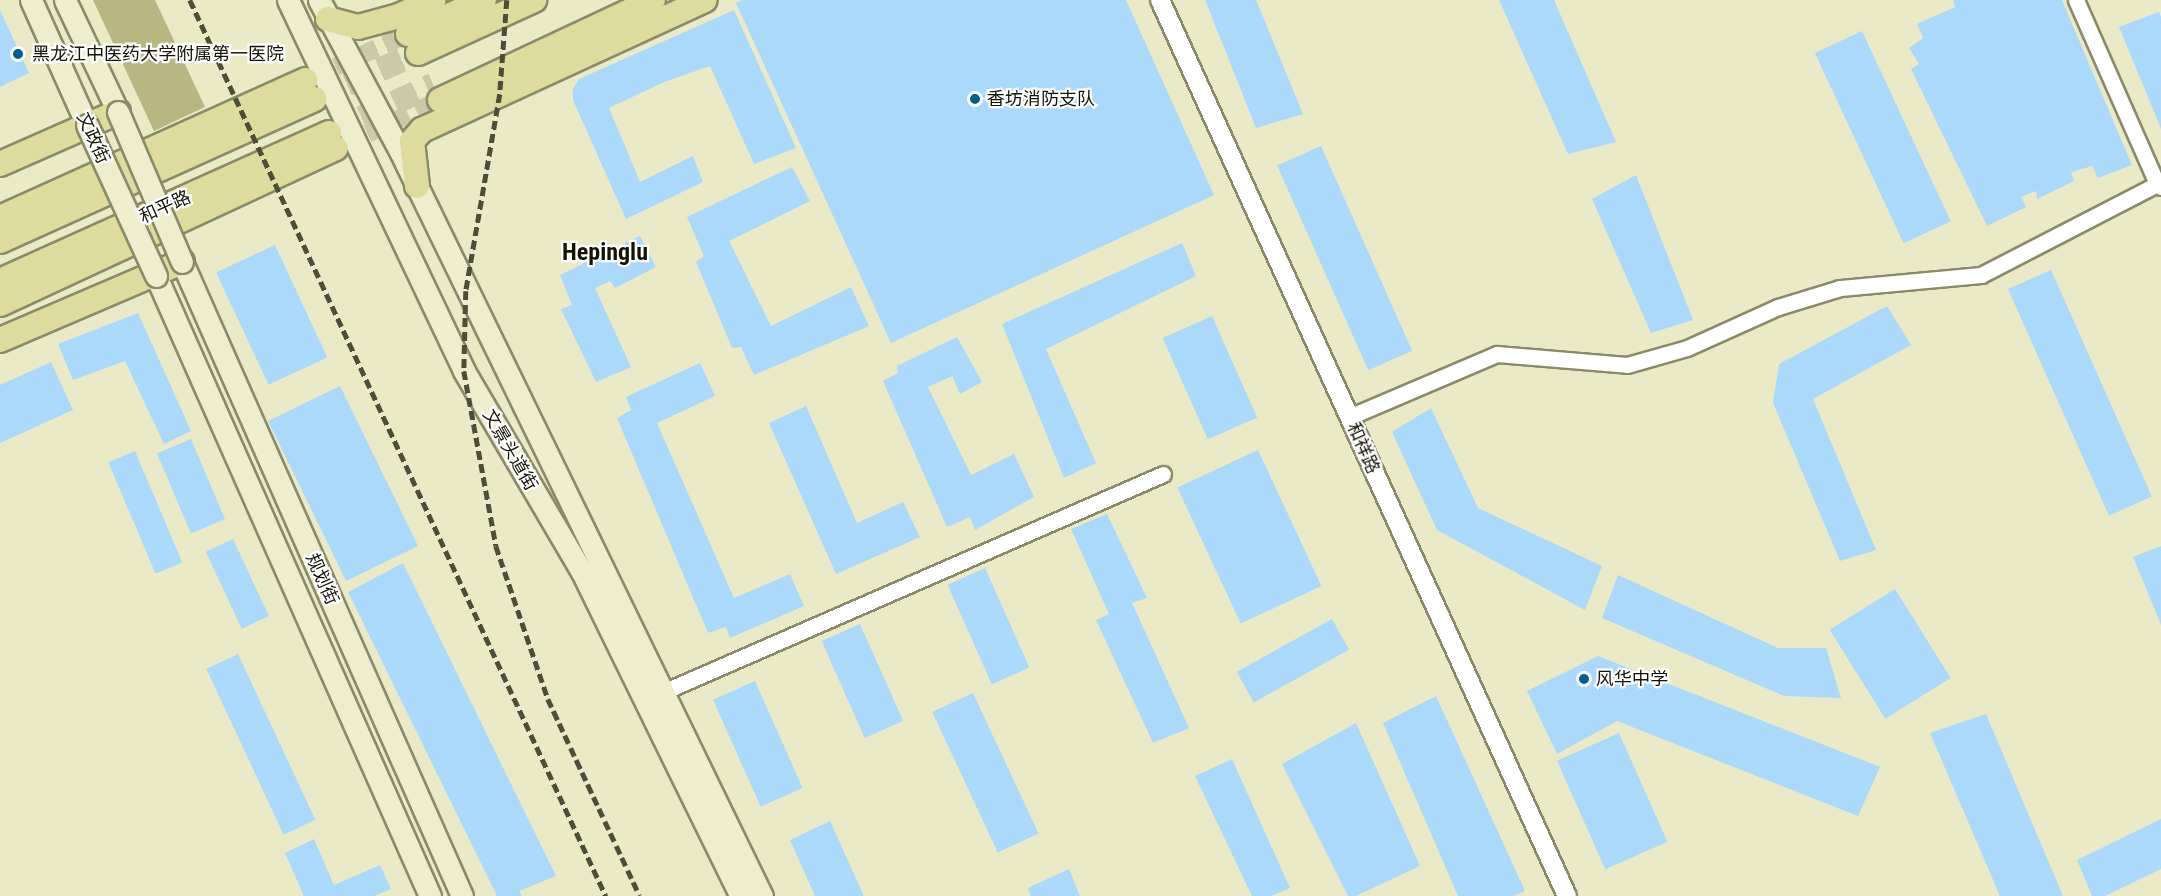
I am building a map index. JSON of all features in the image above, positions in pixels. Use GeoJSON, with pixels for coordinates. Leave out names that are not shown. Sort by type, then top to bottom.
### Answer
{"type":"FeatureCollection","features":[{"type":"Feature","properties":{"kind":"main road","name":"文政街"},"geometry":{"type":"LineString","coordinates":[[31,0],[156,276]]}},
{"type":"Feature","properties":{"kind":"main road","name":"文政街"},"geometry":{"type":"LineString","coordinates":[[65,0],[118,112],[182,262]]}},
{"type":"Feature","properties":{"kind":"main road","name":"文景头道街"},"geometry":{"type":"LineString","coordinates":[[288,0],[464,371],[656,695],[762,896]]}},
{"type":"Feature","properties":{"kind":"main road"},"geometry":{"type":"LineString","coordinates":[[323,9],[358,27],[399,16],[433,0]]}},
{"type":"Feature","properties":{"kind":"main road"},"geometry":{"type":"LineString","coordinates":[[484,0],[413,44],[534,0]]}},
{"type":"Feature","properties":{"kind":"main road"},"geometry":{"type":"LineString","coordinates":[[615,0],[436,93],[653,0]]}},
{"type":"Feature","properties":{"kind":"main road"},"geometry":{"type":"LineString","coordinates":[[417,186],[412,141],[422,130],[704,0]]}},
{"type":"Feature","properties":{"kind":"main road","name":"文景头道街"},"geometry":{"type":"LineString","coordinates":[[323,9],[417,186],[656,695],[741,896]]}},
{"type":"Feature","properties":{"kind":"main road","name":"和平路"},"geometry":{"type":"LineString","coordinates":[[0,218],[310,90],[0,241]]}},
{"type":"Feature","properties":{"kind":"main road"},"geometry":{"type":"LineString","coordinates":[[0,164],[118,112]]}},
{"type":"Feature","properties":{"kind":"main road","name":"和平路"},"geometry":{"type":"LineString","coordinates":[[0,281],[333,141],[0,304]]}},
{"type":"Feature","properties":{"kind":"main road"},"geometry":{"type":"LineString","coordinates":[[0,340],[156,276],[182,262]]}},
{"type":"Feature","properties":{"kind":"main road","name":"规划街"},"geometry":{"type":"LineString","coordinates":[[182,262],[462,896]]}},
{"type":"Feature","properties":{"kind":"main road","name":"规划街"},"geometry":{"type":"LineString","coordinates":[[156,276],[430,896]]}},
{"type":"Feature","properties":{"kind":"street","name":"和祥路"},"geometry":{"type":"LineString","coordinates":[[1160,0],[1567,896]]}},
{"type":"Feature","properties":{"kind":"street"},"geometry":{"type":"LineString","coordinates":[[1349,417],[1497,354],[1627,365],[1687,348],[1778,307],[1840,288],[1981,275],[2159,185],[2076,0]]}},
{"type":"Feature","properties":{"kind":"street"},"geometry":{"type":"LineString","coordinates":[[656,695],[1163,474]]}},
{"type":"Feature","properties":{"kind":"shaded area"},"geometry":{"type":"Polygon","coordinates":[[[93,0],[155,0],[205,107],[154,131],[93,0]]]}},
{"type":"Feature","properties":{"kind":"building","name":"香坊消防支队"},"geometry":{"type":"Polygon","coordinates":[[[743,0],[1126,0],[1214,195],[891,343],[736,3],[743,0]]]}},
{"type":"Feature","properties":{"kind":"building"},"geometry":{"type":"Polygon","coordinates":[[[1205,0],[1256,0],[1303,114],[1256,128],[1205,0]]]}},
{"type":"Feature","properties":{"kind":"building"},"geometry":{"type":"Polygon","coordinates":[[[1499,0],[1554,0],[1616,142],[1568,154],[1499,0]]]}},
{"type":"Feature","properties":{"kind":"building"},"geometry":{"type":"Polygon","coordinates":[[[1953,0],[2062,0],[2132,165],[2098,178],[2092,166],[2071,172],[2074,181],[2037,199],[2036,191],[2021,197],[2026,207],[1987,226],[1911,69],[1919,64],[1909,48],[1923,38],[1917,24],[1955,7],[1953,0]]]}},
{"type":"Feature","properties":{"kind":"building"},"geometry":{"type":"Polygon","coordinates":[[[0,10],[29,73],[0,87],[0,10]]]}},
{"type":"Feature","properties":{"kind":"building"},"geometry":{"type":"Polygon","coordinates":[[[734,10],[796,148],[754,164],[710,66],[664,82],[609,108],[640,182],[693,156],[703,182],[626,219],[573,100],[573,89],[579,79],[734,10]]]}},
{"type":"Feature","properties":{"kind":"building"},"geometry":{"type":"Polygon","coordinates":[[[2159,12],[2161,17],[2161,129],[2119,27],[2159,12]]]}},
{"type":"Feature","properties":{"kind":"building"},"geometry":{"type":"Polygon","coordinates":[[[1862,31],[1951,221],[1904,243],[1815,53],[1862,31]]]}},
{"type":"Feature","properties":{"kind":"building"},"geometry":{"type":"Polygon","coordinates":[[[1321,146],[1412,351],[1368,370],[1277,166],[1321,146]]]}},
{"type":"Feature","properties":{"kind":"building"},"geometry":{"type":"Polygon","coordinates":[[[792,167],[810,201],[729,241],[771,326],[851,287],[869,326],[754,375],[741,347],[732,348],[696,262],[704,256],[687,217],[792,167]]]}},
{"type":"Feature","properties":{"kind":"building"},"geometry":{"type":"Polygon","coordinates":[[[1636,175],[1693,320],[1651,333],[1592,199],[1636,175]]]}},
{"type":"Feature","properties":{"kind":"building"},"geometry":{"type":"Polygon","coordinates":[[[640,236],[656,267],[615,288],[610,281],[595,288],[631,367],[596,382],[561,309],[572,305],[560,275],[640,236]]]}},
{"type":"Feature","properties":{"kind":"building"},"geometry":{"type":"Polygon","coordinates":[[[1182,243],[1196,276],[1046,349],[1096,463],[1064,478],[1002,324],[1182,243]]]}},
{"type":"Feature","properties":{"kind":"building"},"geometry":{"type":"Polygon","coordinates":[[[275,245],[327,357],[268,385],[216,272],[275,245]]]}},
{"type":"Feature","properties":{"kind":"building"},"geometry":{"type":"Polygon","coordinates":[[[2051,270],[2152,497],[2109,516],[2008,289],[2051,270]]]}},
{"type":"Feature","properties":{"kind":"building"},"geometry":{"type":"Polygon","coordinates":[[[1887,306],[1911,345],[1813,399],[1876,550],[1840,561],[1773,403],[1779,364],[1887,306]]]}},
{"type":"Feature","properties":{"kind":"building"},"geometry":{"type":"Polygon","coordinates":[[[138,313],[191,431],[164,444],[125,361],[73,380],[58,344],[138,313]]]}},
{"type":"Feature","properties":{"kind":"building"},"geometry":{"type":"Polygon","coordinates":[[[1212,316],[1257,417],[1208,439],[1163,338],[1212,316]]]}},
{"type":"Feature","properties":{"kind":"building"},"geometry":{"type":"Polygon","coordinates":[[[957,337],[982,382],[960,394],[952,376],[928,387],[971,475],[1014,454],[1034,497],[975,530],[970,517],[947,527],[883,381],[898,373],[897,366],[957,337]]]}},
{"type":"Feature","properties":{"kind":"building"},"geometry":{"type":"Polygon","coordinates":[[[51,362],[73,410],[0,443],[0,385],[51,362]]]}},
{"type":"Feature","properties":{"kind":"building"},"geometry":{"type":"Polygon","coordinates":[[[700,363],[715,396],[657,423],[734,598],[790,574],[804,606],[730,638],[726,627],[708,633],[617,418],[631,410],[626,397],[700,363]]]}},
{"type":"Feature","properties":{"kind":"building"},"geometry":{"type":"Polygon","coordinates":[[[340,386],[418,546],[346,581],[268,421],[340,386]]]}},
{"type":"Feature","properties":{"kind":"building"},"geometry":{"type":"Polygon","coordinates":[[[806,406],[857,523],[903,502],[920,537],[836,574],[769,423],[806,406]]]}},
{"type":"Feature","properties":{"kind":"building"},"geometry":{"type":"Polygon","coordinates":[[[1431,408],[1478,508],[1602,566],[1585,610],[1437,530],[1392,432],[1431,408]]]}},
{"type":"Feature","properties":{"kind":"building"},"geometry":{"type":"Polygon","coordinates":[[[191,439],[225,519],[191,534],[157,453],[191,439]]]}},
{"type":"Feature","properties":{"kind":"building"},"geometry":{"type":"Polygon","coordinates":[[[1258,450],[1321,586],[1241,624],[1177,488],[1258,450]]]}},
{"type":"Feature","properties":{"kind":"building"},"geometry":{"type":"Polygon","coordinates":[[[135,451],[182,562],[156,574],[108,462],[135,451]]]}},
{"type":"Feature","properties":{"kind":"building"},"geometry":{"type":"Polygon","coordinates":[[[1107,514],[1147,598],[1132,603],[1189,728],[1153,743],[1096,620],[1109,614],[1071,529],[1107,514]]]}},
{"type":"Feature","properties":{"kind":"building"},"geometry":{"type":"Polygon","coordinates":[[[233,539],[269,616],[242,629],[206,552],[233,539]]]}},
{"type":"Feature","properties":{"kind":"building"},"geometry":{"type":"Polygon","coordinates":[[[2161,546],[2161,625],[2133,557],[2161,546]]]}},
{"type":"Feature","properties":{"kind":"building"},"geometry":{"type":"Polygon","coordinates":[[[403,563],[556,876],[519,891],[522,896],[497,896],[348,592],[403,563]]]}},
{"type":"Feature","properties":{"kind":"building"},"geometry":{"type":"Polygon","coordinates":[[[985,568],[1029,668],[992,684],[948,585],[985,568]]]}},
{"type":"Feature","properties":{"kind":"building"},"geometry":{"type":"Polygon","coordinates":[[[1618,575],[1778,648],[1826,648],[1841,698],[1784,696],[1602,618],[1618,575]]]}},
{"type":"Feature","properties":{"kind":"building"},"geometry":{"type":"Polygon","coordinates":[[[1895,589],[1951,678],[1885,719],[1830,630],[1895,589]]]}},
{"type":"Feature","properties":{"kind":"building"},"geometry":{"type":"Polygon","coordinates":[[[1332,619],[1349,650],[1254,702],[1237,672],[1332,619]]]}},
{"type":"Feature","properties":{"kind":"building"},"geometry":{"type":"Polygon","coordinates":[[[860,624],[903,721],[865,738],[822,641],[860,624]]]}},
{"type":"Feature","properties":{"kind":"building"},"geometry":{"type":"Polygon","coordinates":[[[238,654],[315,820],[284,835],[206,669],[238,654]]]}},
{"type":"Feature","properties":{"kind":"building"},"geometry":{"type":"Polygon","coordinates":[[[1598,656],[1880,767],[1858,816],[1617,721],[1557,754],[1527,691],[1598,656]]]}},
{"type":"Feature","properties":{"kind":"building"},"geometry":{"type":"Polygon","coordinates":[[[755,681],[803,788],[761,807],[713,700],[755,681]]]}},
{"type":"Feature","properties":{"kind":"building"},"geometry":{"type":"Polygon","coordinates":[[[973,693],[1039,833],[998,852],[932,712],[973,693]]]}},
{"type":"Feature","properties":{"kind":"building"},"geometry":{"type":"Polygon","coordinates":[[[1436,696],[1525,891],[1513,896],[1458,896],[1383,723],[1436,696]]]}},
{"type":"Feature","properties":{"kind":"building"},"geometry":{"type":"Polygon","coordinates":[[[1986,714],[2063,896],[2000,896],[1930,733],[1986,714]]]}},
{"type":"Feature","properties":{"kind":"building"},"geometry":{"type":"Polygon","coordinates":[[[1356,723],[1420,866],[1356,896],[1348,896],[1282,764],[1356,723]]]}},
{"type":"Feature","properties":{"kind":"building"},"geometry":{"type":"Polygon","coordinates":[[[1619,733],[1667,842],[1605,869],[1557,761],[1619,733]]]}},
{"type":"Feature","properties":{"kind":"building"},"geometry":{"type":"Polygon","coordinates":[[[1232,759],[1290,888],[1271,896],[1252,896],[1195,776],[1232,759]]]}},
{"type":"Feature","properties":{"kind":"building"},"geometry":{"type":"Polygon","coordinates":[[[2161,819],[2161,869],[2105,896],[2092,896],[2077,860],[2161,819]]]}},
{"type":"Feature","properties":{"kind":"building"},"geometry":{"type":"Polygon","coordinates":[[[830,821],[864,896],[815,896],[790,840],[830,821]]]}},
{"type":"Feature","properties":{"kind":"building"},"geometry":{"type":"Polygon","coordinates":[[[314,839],[334,885],[380,865],[391,889],[374,896],[304,896],[285,853],[314,839]]]}},
{"type":"Feature","properties":{"kind":"building"},"geometry":{"type":"Polygon","coordinates":[[[1069,869],[1080,896],[1031,896],[1028,888],[1069,869]]]}},
{"type":"Feature","properties":{"kind":"tunnel"},"geometry":{"type":"LineString","coordinates":[[311,78],[408,34]]}},
{"type":"Feature","properties":{"kind":"tunnel"},"geometry":{"type":"LineString","coordinates":[[314,99],[418,53]]}},
{"type":"Feature","properties":{"kind":"tunnel"},"geometry":{"type":"LineString","coordinates":[[329,133],[433,85]]}},
{"type":"Feature","properties":{"kind":"tunnel"},"geometry":{"type":"LineString","coordinates":[[343,145],[440,100]]}},
{"type":"Feature","properties":{"kind":"railway"},"geometry":{"type":"LineString","coordinates":[[190,0],[606,896]]}},
{"type":"Feature","properties":{"kind":"railway"},"geometry":{"type":"LineString","coordinates":[[507,0],[500,94],[466,291],[464,371],[496,546],[548,699],[640,896]]}},
{"type":"Feature","properties":{"kind":"place","name":"黑龙江中医药大学附属第一医院"},"geometry":{"type":"Point","coordinates":[18,54]}},
{"type":"Feature","properties":{"kind":"place","name":"香坊消防支队"},"geometry":{"type":"Point","coordinates":[975,99]}},
{"type":"Feature","properties":{"kind":"place","name":"风华中学"},"geometry":{"type":"Point","coordinates":[1584,679]}},
{"type":"Feature","properties":{"kind":"district","name":"Hepinglu"},"geometry":{"type":"Point","coordinates":[605,253]}}]}
